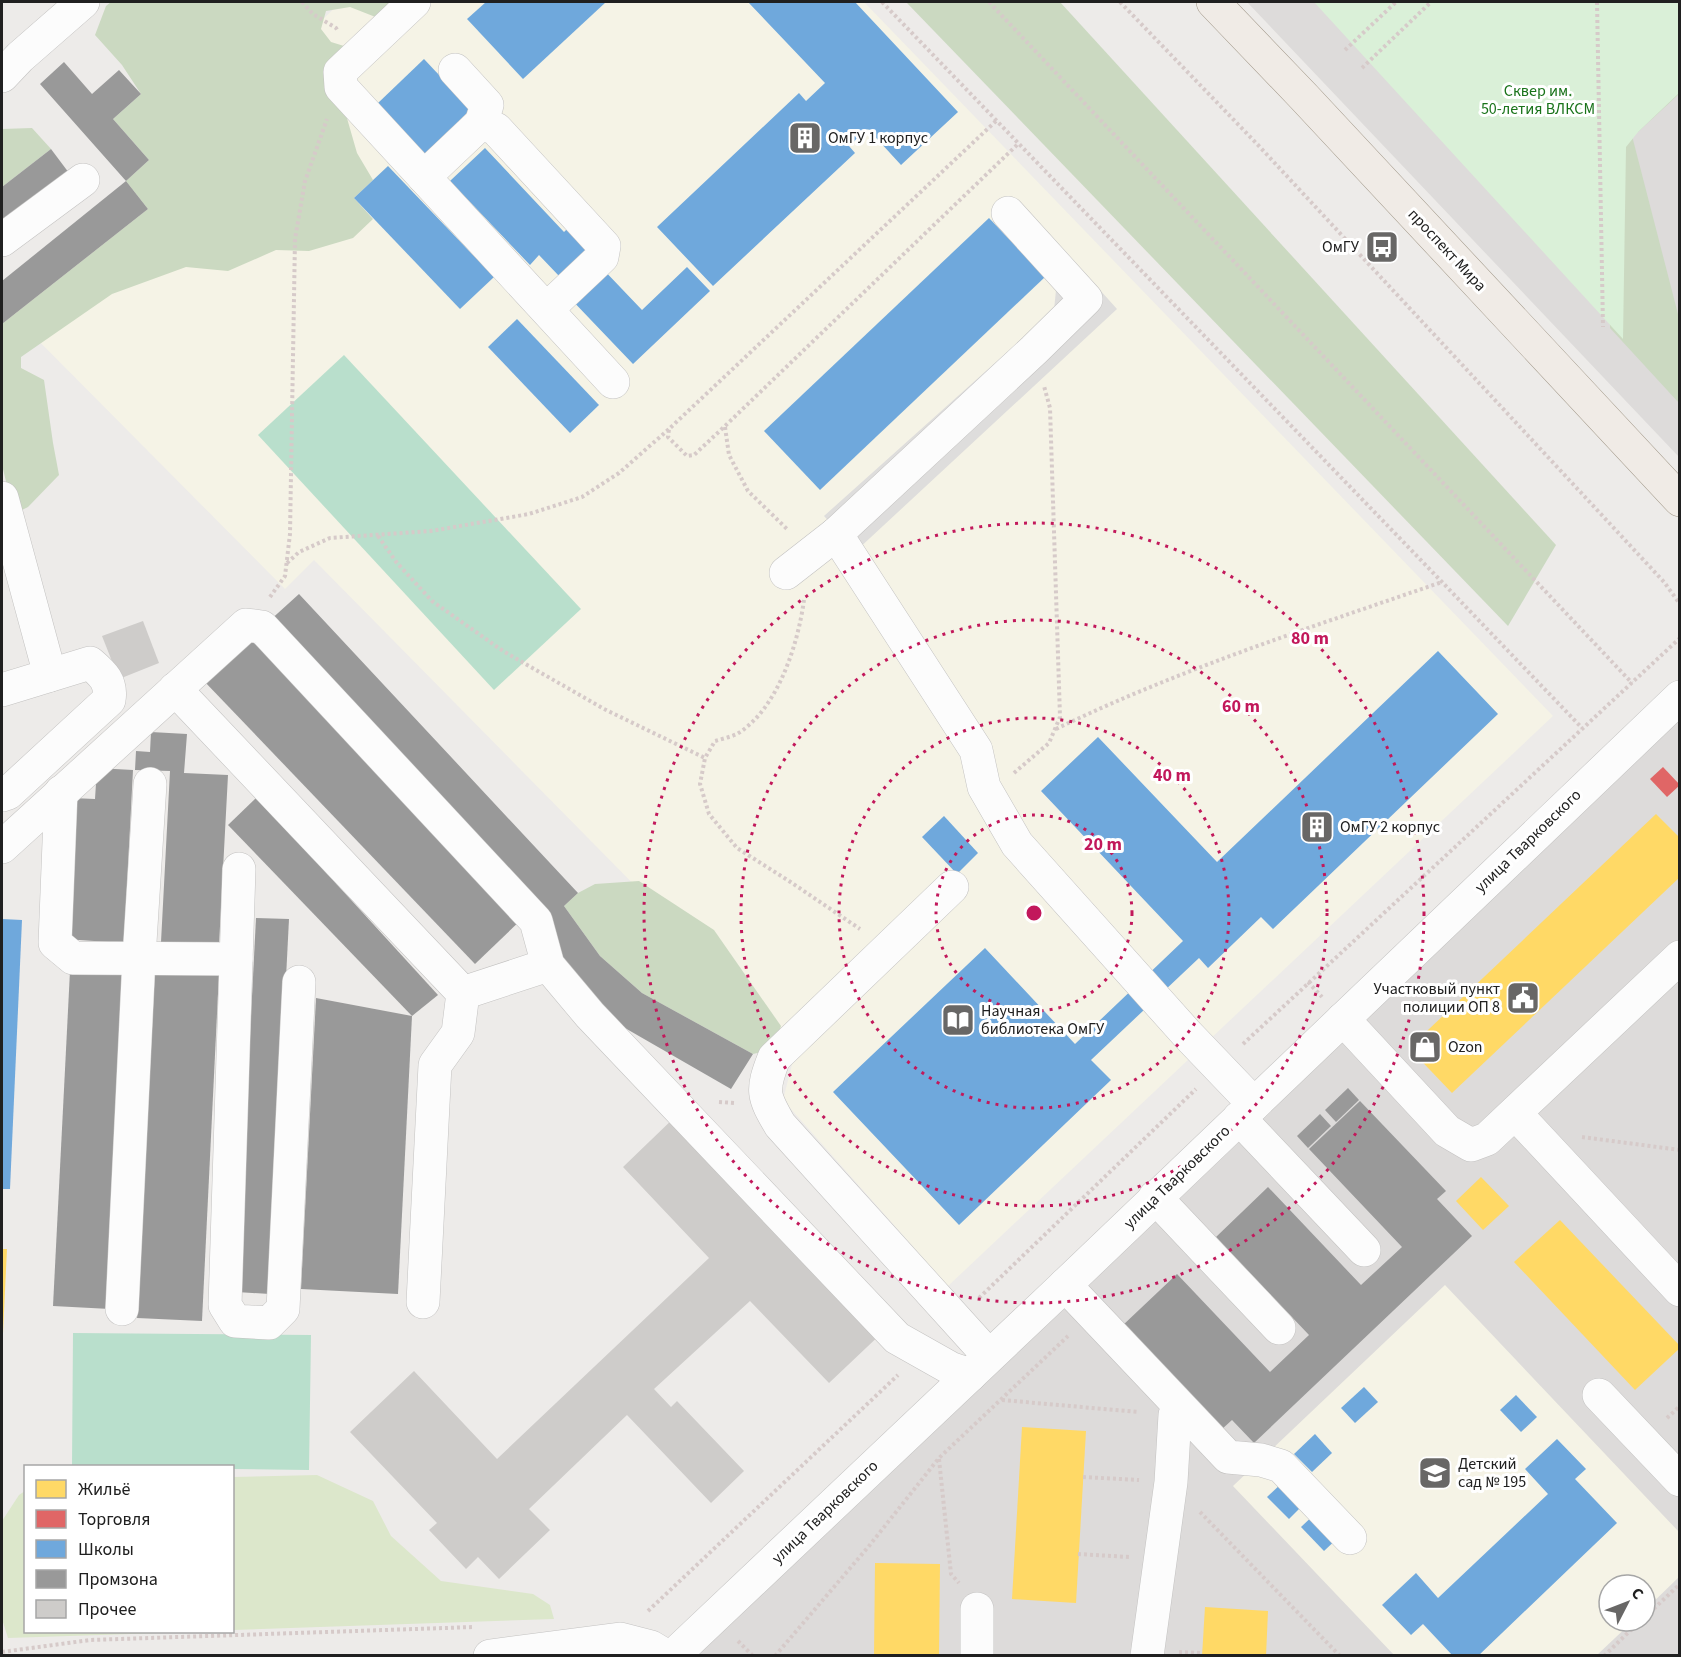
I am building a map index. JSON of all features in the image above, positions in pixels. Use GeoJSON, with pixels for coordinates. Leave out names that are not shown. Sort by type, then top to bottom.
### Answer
{"type":"FeatureCollection","features":[{"type":"Feature","properties":{"kind":"main road","name":"проспект Мира"},"geometry":{"type":"LineString","coordinates":[[1213,2],[1680,500]]}},
{"type":"Feature","properties":{"kind":"street"},"geometry":{"type":"LineString","coordinates":[[414,2],[344,77],[424,177],[613,382]]}},
{"type":"Feature","properties":{"kind":"street"},"geometry":{"type":"LineString","coordinates":[[8,57],[70,6]]}},
{"type":"Feature","properties":{"kind":"street"},"geometry":{"type":"LineString","coordinates":[[424,177],[481,123],[487,105],[455,70]]}},
{"type":"Feature","properties":{"kind":"street"},"geometry":{"type":"LineString","coordinates":[[481,123],[496,129],[604,246],[602,257],[547,309]]}},
{"type":"Feature","properties":{"kind":"street"},"geometry":{"type":"LineString","coordinates":[[2,240],[83,180]]}},
{"type":"Feature","properties":{"kind":"street"},"geometry":{"type":"LineString","coordinates":[[795,586],[836,534],[1035,350],[1086,299],[1008,213]]}},
{"type":"Feature","properties":{"kind":"street"},"geometry":{"type":"LineString","coordinates":[[2,498],[50,675]]}},
{"type":"Feature","properties":{"kind":"street"},"geometry":{"type":"LineString","coordinates":[[836,534],[976,750],[984,787],[1017,844],[1218,1068],[1246,1111],[1364,1250]]}},
{"type":"Feature","properties":{"kind":"street"},"geometry":{"type":"LineString","coordinates":[[2,846],[246,625],[262,627],[536,921],[548,965],[590,1015],[897,1338],[952,1369],[979,1366]]}},
{"type":"Feature","properties":{"kind":"street"},"geometry":{"type":"LineString","coordinates":[[2,690],[90,663],[103,673],[111,690],[109,700],[8,793],[2,795]]}},
{"type":"Feature","properties":{"kind":"street"},"geometry":{"type":"LineString","coordinates":[[175,689],[463,993]]}},
{"type":"Feature","properties":{"kind":"street","name":"улица Тварковского"},"geometry":{"type":"LineString","coordinates":[[673,1656],[1680,698]]}},
{"type":"Feature","properties":{"kind":"street"},"geometry":{"type":"LineString","coordinates":[[122,1309],[150,784]]}},
{"type":"Feature","properties":{"kind":"street"},"geometry":{"type":"LineString","coordinates":[[61,792],[55,944],[73,958],[236,959]]}},
{"type":"Feature","properties":{"kind":"street"},"geometry":{"type":"LineString","coordinates":[[239,869],[225,1305],[235,1321],[269,1323],[283,1309],[299,982]]}},
{"type":"Feature","properties":{"kind":"street"},"geometry":{"type":"LineString","coordinates":[[952,887],[774,1058],[766,1079],[766,1101],[780,1125],[979,1366]]}},
{"type":"Feature","properties":{"kind":"street"},"geometry":{"type":"LineString","coordinates":[[1343,1019],[1447,1131],[1471,1145],[1522,1121],[1680,957]]}},
{"type":"Feature","properties":{"kind":"street"},"geometry":{"type":"LineString","coordinates":[[463,993],[548,965]]}},
{"type":"Feature","properties":{"kind":"street"},"geometry":{"type":"LineString","coordinates":[[423,1302],[435,1065],[458,1033],[463,993]]}},
{"type":"Feature","properties":{"kind":"street"},"geometry":{"type":"LineString","coordinates":[[1522,1121],[1680,1290]]}},
{"type":"Feature","properties":{"kind":"street"},"geometry":{"type":"LineString","coordinates":[[1155,1197],[1279,1328]]}},
{"type":"Feature","properties":{"kind":"street"},"geometry":{"type":"LineString","coordinates":[[1065,1285],[1177,1410],[1228,1458],[1261,1460],[1281,1466],[1350,1538]]}},
{"type":"Feature","properties":{"kind":"street"},"geometry":{"type":"LineString","coordinates":[[1599,1395],[1680,1480]]}},
{"type":"Feature","properties":{"kind":"street"},"geometry":{"type":"LineString","coordinates":[[1147,1656],[1171,1482],[1177,1410]]}},
{"type":"Feature","properties":{"kind":"street"},"geometry":{"type":"LineString","coordinates":[[977,1609],[977,1656]]}},
{"type":"Feature","properties":{"kind":"street"},"geometry":{"type":"LineString","coordinates":[[484,1641],[620,1639],[651,1647],[666,1656]]}},
{"type":"Feature","properties":{"kind":"path"},"geometry":{"type":"LineString","coordinates":[[246,625],[285,576],[290,534],[295,239],[305,181],[344,77],[346,47],[336,28],[313,14],[302,2]]}},
{"type":"Feature","properties":{"kind":"path"},"geometry":{"type":"LineString","coordinates":[[882,2],[1582,728]]}},
{"type":"Feature","properties":{"kind":"path"},"geometry":{"type":"LineString","coordinates":[[989,2],[1632,683]]}},
{"type":"Feature","properties":{"kind":"path"},"geometry":{"type":"LineString","coordinates":[[1120,2],[1267,153],[1664,582],[1680,604]]}},
{"type":"Feature","properties":{"kind":"path"},"geometry":{"type":"LineString","coordinates":[[1345,50],[1396,2]]}},
{"type":"Feature","properties":{"kind":"path"},"geometry":{"type":"LineString","coordinates":[[1362,68],[1431,2]]}},
{"type":"Feature","properties":{"kind":"path"},"geometry":{"type":"LineString","coordinates":[[1597,2],[1603,327]]}},
{"type":"Feature","properties":{"kind":"path"},"geometry":{"type":"LineString","coordinates":[[286,563],[299,552],[330,538],[431,531],[529,514],[582,497],[619,473],[669,429],[996,121]]}},
{"type":"Feature","properties":{"kind":"path"},"geometry":{"type":"LineString","coordinates":[[669,429],[668,437],[687,456],[694,455],[1018,144]]}},
{"type":"Feature","properties":{"kind":"path"},"geometry":{"type":"LineString","coordinates":[[984,787],[999,786],[1049,743],[1060,717],[1050,408],[1035,350]]}},
{"type":"Feature","properties":{"kind":"path"},"geometry":{"type":"LineString","coordinates":[[725,426],[729,455],[748,491],[790,532]]}},
{"type":"Feature","properties":{"kind":"path"},"geometry":{"type":"LineString","coordinates":[[377,535],[397,563],[432,601],[502,651],[604,709],[705,758]]}},
{"type":"Feature","properties":{"kind":"path"},"geometry":{"type":"LineString","coordinates":[[1055,729],[1167,680],[1276,639],[1442,582]]}},
{"type":"Feature","properties":{"kind":"path"},"geometry":{"type":"LineString","coordinates":[[795,586],[801,619],[792,653],[774,694],[756,718],[736,734],[715,741],[705,758],[700,784],[709,814],[737,849],[858,928],[886,951]]}},
{"type":"Feature","properties":{"kind":"path"},"geometry":{"type":"LineString","coordinates":[[1218,1068],[1680,638]]}},
{"type":"Feature","properties":{"kind":"path"},"geometry":{"type":"LineString","coordinates":[[1522,1121],[1680,1150]]}},
{"type":"Feature","properties":{"kind":"path"},"geometry":{"type":"LineString","coordinates":[[775,1656],[869,1546],[939,1458],[1092,1313]]}},
{"type":"Feature","properties":{"kind":"path"},"geometry":{"type":"LineString","coordinates":[[1002,1400],[1177,1410]]}},
{"type":"Feature","properties":{"kind":"path"},"geometry":{"type":"LineString","coordinates":[[939,1458],[951,1574],[977,1609]]}},
{"type":"Feature","properties":{"kind":"path"},"geometry":{"type":"LineString","coordinates":[[1083,1477],[1171,1482],[1340,1656]]}},
{"type":"Feature","properties":{"kind":"path"},"geometry":{"type":"LineString","coordinates":[[1078,1554],[1160,1559]]}},
{"type":"Feature","properties":{"kind":"path"},"geometry":{"type":"LineString","coordinates":[[1657,1606],[1680,1584]]}},
{"type":"Feature","properties":{"kind":"path"},"geometry":{"type":"LineString","coordinates":[[1604,1656],[1628,1633]]}},
{"type":"Feature","properties":{"kind":"path"},"geometry":{"type":"LineString","coordinates":[[733,1636],[753,1656]]}},
{"type":"Feature","properties":{"kind":"path"},"geometry":{"type":"LineString","coordinates":[[2,1652],[90,1640],[484,1641]]}},
{"type":"Feature","properties":{"kind":"shaded area"},"geometry":{"type":"Polygon","coordinates":[[[341,2],[864,2],[1553,716],[948,1286],[783,1100],[796,1049],[314,560],[285,589],[13,315],[148,209],[126,181],[216,121],[341,2]]]}},
{"type":"Feature","properties":{"kind":"shaded area","name":"Сквер им. 50-летия ВЛКСМ"},"geometry":{"type":"Polygon","coordinates":[[[1247,2],[1679,2],[1679,457],[1247,2]]]}},
{"type":"Feature","properties":{"kind":"shaded area"},"geometry":{"type":"Polygon","coordinates":[[[1047,231],[1117,309],[856,551],[824,516],[1054,310],[1057,280],[1029,249],[1047,231]]]}},
{"type":"Feature","properties":{"kind":"shaded area"},"geometry":{"type":"Polygon","coordinates":[[[1679,714],[1679,1655],[695,1656],[1679,714]]]}},
{"type":"Feature","properties":{"kind":"shaded area","name":"Детский сад № 195"},"geometry":{"type":"Polygon","coordinates":[[[1445,1285],[1679,1532],[1679,1577],[1657,1598],[1657,1573],[1597,1573],[1597,1633],[1620,1633],[1597,1655],[1394,1655],[1233,1486],[1445,1285]]]}},
{"type":"Feature","properties":{"kind":"green space"},"geometry":{"type":"Polygon","coordinates":[[[111,2],[412,2],[378,18],[350,7],[326,11],[321,29],[331,42],[344,46],[338,87],[357,153],[373,180],[354,198],[373,219],[353,238],[309,251],[276,250],[228,271],[186,267],[112,294],[21,357],[21,368],[44,380],[59,475],[28,507],[14,514],[2,465],[2,324],[148,209],[126,181],[149,160],[113,119],[141,94],[122,65],[95,35],[106,6],[111,2]]]}},
{"type":"Feature","properties":{"kind":"green space"},"geometry":{"type":"Polygon","coordinates":[[[906,2],[1060,2],[1556,545],[1508,626],[906,2]]]}},
{"type":"Feature","properties":{"kind":"green space","name":"Сквер им. 50-летия ВЛКСМ"},"geometry":{"type":"Polygon","coordinates":[[[1314,2],[1679,2],[1679,93],[1638,132],[1626,147],[1623,339],[1314,2]]]}},
{"type":"Feature","properties":{"kind":"green space"},"geometry":{"type":"Polygon","coordinates":[[[1679,11],[1679,94],[1638,132],[1630,128],[1679,318],[1679,403],[1610,328],[1609,79],[1679,11]]]}},
{"type":"Feature","properties":{"kind":"green space"},"geometry":{"type":"Polygon","coordinates":[[[32,128],[51,149],[2,187],[2,129],[32,128]]]}},
{"type":"Feature","properties":{"kind":"green space"},"geometry":{"type":"Polygon","coordinates":[[[344,355],[581,609],[494,690],[258,435],[344,355]]]}},
{"type":"Feature","properties":{"kind":"green space"},"geometry":{"type":"Polygon","coordinates":[[[639,881],[714,930],[781,1026],[775,1042],[769,1048],[753,1054],[642,993],[600,956],[564,906],[578,893],[595,884],[639,881]]]}},
{"type":"Feature","properties":{"kind":"green space"},"geometry":{"type":"Polygon","coordinates":[[[73,1333],[311,1335],[309,1470],[234,1469],[234,1465],[72,1465],[73,1333]]]}},
{"type":"Feature","properties":{"kind":"green space"},"geometry":{"type":"Polygon","coordinates":[[[317,1475],[373,1501],[391,1536],[441,1581],[533,1594],[550,1605],[554,1619],[234,1630],[234,1477],[317,1475]]]}},
{"type":"Feature","properties":{"kind":"green space"},"geometry":{"type":"Polygon","coordinates":[[[24,1492],[24,1633],[162,1633],[8,1638],[2,1619],[2,1521],[19,1495],[24,1492]]]}},
{"type":"Feature","properties":{"kind":"building: Жильё"},"geometry":{"type":"Polygon","coordinates":[[[1656,814],[1680,838],[1680,877],[1452,1093],[1409,1048],[1656,814]]]}},
{"type":"Feature","properties":{"kind":"building: Жильё"},"geometry":{"type":"Polygon","coordinates":[[[1481,1177],[1509,1206],[1483,1230],[1456,1201],[1481,1177]]]}},
{"type":"Feature","properties":{"kind":"building: Жильё"},"geometry":{"type":"Polygon","coordinates":[[[1560,1220],[1680,1346],[1635,1390],[1514,1262],[1560,1220]]]}},
{"type":"Feature","properties":{"kind":"building: Жильё"},"geometry":{"type":"Polygon","coordinates":[[[2,1249],[7,1249],[3,1333],[2,1333],[2,1249]]]}},
{"type":"Feature","properties":{"kind":"building: Жильё"},"geometry":{"type":"Polygon","coordinates":[[[1022,1427],[1086,1431],[1076,1603],[1012,1599],[1022,1427]]]}},
{"type":"Feature","properties":{"kind":"building: Жильё"},"geometry":{"type":"Polygon","coordinates":[[[875,1563],[940,1564],[939,1656],[874,1656],[875,1563]]]}},
{"type":"Feature","properties":{"kind":"building: Жильё"},"geometry":{"type":"Polygon","coordinates":[[[1205,1607],[1268,1611],[1266,1656],[1202,1656],[1205,1607]]]}},
{"type":"Feature","properties":{"kind":"building: Торговля"},"geometry":{"type":"Polygon","coordinates":[[[1663,767],[1680,785],[1667,797],[1650,779],[1663,767]]]}},
{"type":"Feature","properties":{"kind":"building: Школы"},"geometry":{"type":"Polygon","coordinates":[[[486,2],[606,2],[523,79],[467,19],[486,2]]]}},
{"type":"Feature","properties":{"kind":"building: Школы","name":"ОмГУ 1 корпус"},"geometry":{"type":"Polygon","coordinates":[[[748,2],[855,2],[958,112],[901,165],[868,129],[849,146],[855,153],[713,286],[657,227],[799,93],[806,101],[825,83],[748,2]]]}},
{"type":"Feature","properties":{"kind":"building: Школы"},"geometry":{"type":"Polygon","coordinates":[[[424,59],[471,109],[425,154],[377,104],[424,59]]]}},
{"type":"Feature","properties":{"kind":"building: Школы"},"geometry":{"type":"Polygon","coordinates":[[[485,148],[564,232],[569,227],[589,248],[559,276],[539,255],[530,265],[450,181],[485,148]]]}},
{"type":"Feature","properties":{"kind":"building: Школы"},"geometry":{"type":"Polygon","coordinates":[[[388,166],[494,277],[460,309],[354,198],[388,166]]]}},
{"type":"Feature","properties":{"kind":"building: Школы"},"geometry":{"type":"Polygon","coordinates":[[[989,218],[1045,277],[820,490],[764,431],[989,218]]]}},
{"type":"Feature","properties":{"kind":"building: Школы"},"geometry":{"type":"Polygon","coordinates":[[[600,266],[642,310],[687,267],[710,291],[633,364],[568,296],[600,266]]]}},
{"type":"Feature","properties":{"kind":"building: Школы"},"geometry":{"type":"Polygon","coordinates":[[[517,319],[599,405],[570,433],[488,347],[517,319]]]}},
{"type":"Feature","properties":{"kind":"building: Школы"},"geometry":{"type":"Polygon","coordinates":[[[1438,651],[1498,714],[1273,929],[1261,917],[1208,968],[1199,958],[1091,1060],[1111,1080],[959,1225],[833,1092],[985,948],[1075,1044],[1183,941],[1041,791],[1098,737],[1217,862],[1438,651]]]}},
{"type":"Feature","properties":{"kind":"building: Школы"},"geometry":{"type":"Polygon","coordinates":[[[944,816],[978,853],[957,874],[922,837],[944,816]]]}},
{"type":"Feature","properties":{"kind":"building: Школы"},"geometry":{"type":"Polygon","coordinates":[[[2,919],[22,920],[10,1189],[2,1189],[2,919]]]}},
{"type":"Feature","properties":{"kind":"building: Школы"},"geometry":{"type":"Polygon","coordinates":[[[1364,1387],[1378,1402],[1355,1423],[1341,1408],[1364,1387]]]}},
{"type":"Feature","properties":{"kind":"building: Школы"},"geometry":{"type":"Polygon","coordinates":[[[1516,1395],[1537,1417],[1521,1432],[1500,1410],[1516,1395]]]}},
{"type":"Feature","properties":{"kind":"building: Школы"},"geometry":{"type":"Polygon","coordinates":[[[1315,1434],[1332,1453],[1312,1472],[1294,1454],[1315,1434]]]}},
{"type":"Feature","properties":{"kind":"building: Школы"},"geometry":{"type":"Polygon","coordinates":[[[1557,1439],[1586,1469],[1575,1479],[1617,1523],[1478,1656],[1453,1656],[1423,1624],[1411,1635],[1382,1605],[1416,1573],[1438,1598],[1548,1494],[1525,1469],[1557,1439]]]}},
{"type":"Feature","properties":{"kind":"building: Школы"},"geometry":{"type":"Polygon","coordinates":[[[1283,1482],[1304,1504],[1289,1519],[1267,1497],[1283,1482]]]}},
{"type":"Feature","properties":{"kind":"building: Школы"},"geometry":{"type":"Polygon","coordinates":[[[1318,1511],[1341,1535],[1324,1551],[1301,1527],[1318,1511]]]}},
{"type":"Feature","properties":{"kind":"building: Промзона"},"geometry":{"type":"Polygon","coordinates":[[[64,62],[92,94],[119,70],[141,94],[113,119],[149,160],[126,181],[40,84],[64,62]]]}},
{"type":"Feature","properties":{"kind":"building: Промзона"},"geometry":{"type":"Polygon","coordinates":[[[51,149],[69,173],[2,226],[2,187],[51,149]]]}},
{"type":"Feature","properties":{"kind":"building: Промзона"},"geometry":{"type":"Polygon","coordinates":[[[126,181],[148,209],[2,324],[2,281],[126,181]]]}},
{"type":"Feature","properties":{"kind":"building: Промзона"},"geometry":{"type":"Polygon","coordinates":[[[299,594],[578,893],[564,906],[600,956],[642,993],[753,1054],[731,1089],[618,1024],[267,623],[299,594]]]}},
{"type":"Feature","properties":{"kind":"building: Промзона"},"geometry":{"type":"Polygon","coordinates":[[[252,632],[524,917],[475,964],[203,680],[252,632]]]}},
{"type":"Feature","properties":{"kind":"building: Промзона"},"geometry":{"type":"Polygon","coordinates":[[[151,732],[187,734],[184,773],[228,775],[219,945],[161,942],[170,771],[135,770],[136,751],[150,752],[151,732]]]}},
{"type":"Feature","properties":{"kind":"building: Промзона"},"geometry":{"type":"Polygon","coordinates":[[[97,768],[133,770],[124,943],[64,939],[72,798],[95,799],[97,768]]]}},
{"type":"Feature","properties":{"kind":"building: Промзона"},"geometry":{"type":"Polygon","coordinates":[[[257,797],[438,995],[412,1016],[228,825],[257,797]]]}},
{"type":"Feature","properties":{"kind":"building: Промзона"},"geometry":{"type":"Polygon","coordinates":[[[256,918],[289,919],[270,1294],[237,1292],[256,918]]]}},
{"type":"Feature","properties":{"kind":"building: Промзона"},"geometry":{"type":"Polygon","coordinates":[[[155,970],[219,973],[202,1321],[137,1318],[155,970]]]}},
{"type":"Feature","properties":{"kind":"building: Промзона"},"geometry":{"type":"Polygon","coordinates":[[[70,971],[127,974],[110,1309],[53,1306],[70,971]]]}},
{"type":"Feature","properties":{"kind":"building: Промзона"},"geometry":{"type":"Polygon","coordinates":[[[316,998],[412,1016],[398,1294],[301,1289],[316,998]]]}},
{"type":"Feature","properties":{"kind":"building: Промзона"},"geometry":{"type":"Polygon","coordinates":[[[1348,1088],[1359,1100],[1336,1122],[1325,1110],[1348,1088]]]}},
{"type":"Feature","properties":{"kind":"building: Промзона"},"geometry":{"type":"Polygon","coordinates":[[[1360,1101],[1446,1191],[1437,1199],[1472,1236],[1254,1443],[1232,1420],[1221,1430],[1122,1326],[1177,1274],[1270,1372],[1309,1335],[1216,1237],[1268,1187],[1361,1285],[1402,1247],[1309,1149],[1360,1101]]]}},
{"type":"Feature","properties":{"kind":"building: Промзона"},"geometry":{"type":"Polygon","coordinates":[[[1320,1114],[1331,1126],[1308,1148],[1297,1136],[1320,1114]]]}},
{"type":"Feature","properties":{"kind":"building: Прочее"},"geometry":{"type":"Polygon","coordinates":[[[143,621],[159,663],[119,679],[102,636],[143,621]]]}},
{"type":"Feature","properties":{"kind":"building: Прочее"},"geometry":{"type":"Polygon","coordinates":[[[678,1114],[885,1330],[829,1383],[750,1301],[654,1389],[671,1407],[677,1401],[744,1471],[711,1503],[627,1415],[529,1509],[550,1530],[499,1579],[478,1557],[466,1569],[429,1530],[437,1523],[350,1432],[414,1371],[497,1459],[709,1258],[623,1167],[678,1114]]]}},
{"type":"Feature","properties":{"kind":"place","name":"ОмГУ 1 корпус"},"geometry":{"type":"Point","coordinates":[805,138]}},
{"type":"Feature","properties":{"kind":"place","name":"ОмГУ"},"geometry":{"type":"Point","coordinates":[1382,247]}},
{"type":"Feature","properties":{"kind":"place","name":"ОмГУ 2 корпус"},"geometry":{"type":"Point","coordinates":[1317,827]}},
{"type":"Feature","properties":{"kind":"place","name":"Участковый пункт полиции ОП 8"},"geometry":{"type":"Point","coordinates":[1523,998]}},
{"type":"Feature","properties":{"kind":"place","name":"Научная библиотека ОмГУ"},"geometry":{"type":"Point","coordinates":[958,1020]}},
{"type":"Feature","properties":{"kind":"place","name":"Ozon"},"geometry":{"type":"Point","coordinates":[1425,1047]}},
{"type":"Feature","properties":{"kind":"place","name":"Детский сад № 195"},"geometry":{"type":"Point","coordinates":[1435,1473]}}]}
